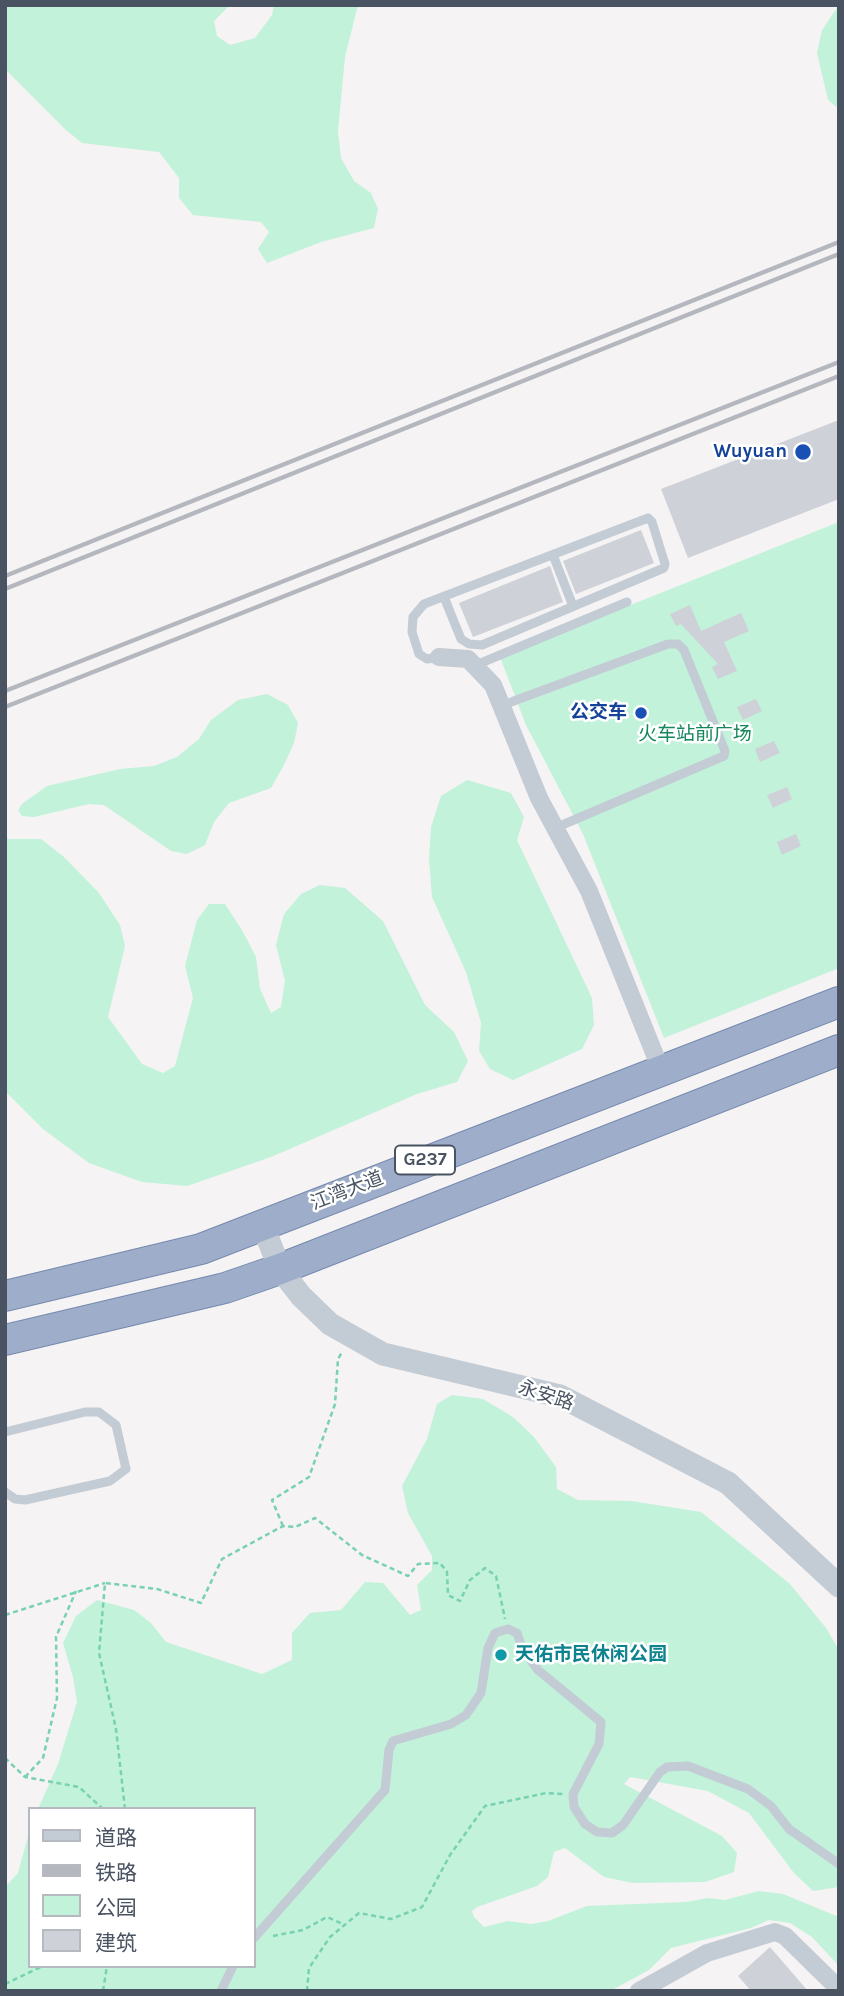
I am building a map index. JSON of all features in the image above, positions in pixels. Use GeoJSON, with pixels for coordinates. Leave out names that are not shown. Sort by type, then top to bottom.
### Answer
{"type":"FeatureCollection","features":[{"type":"Feature","properties":{"kind":"highway","name":"江湾大道"},"geometry":{"type":"LineString","coordinates":[[5,1296],[201,1249],[660,1069],[839,1002]]}},
{"type":"Feature","properties":{"kind":"highway","name":"G237"},"geometry":{"type":"LineString","coordinates":[[5,1340],[225,1288],[280,1269],[839,1050]]}},
{"type":"Feature","properties":{"kind":"street"},"geometry":{"type":"LineString","coordinates":[[439,657],[468,659],[492,685],[503,705],[539,798],[589,891],[660,1069]]}},
{"type":"Feature","properties":{"kind":"street","name":"永安路"},"geometry":{"type":"LineString","coordinates":[[262,1224],[280,1269],[301,1296],[330,1324],[383,1354],[560,1396],[728,1483],[839,1586]]}},
{"type":"Feature","properties":{"kind":"street"},"geometry":{"type":"LineString","coordinates":[[639,1991],[707,1953],[775,1932],[785,1936],[835,1989]]}},
{"type":"Feature","properties":{"kind":"lane"},"geometry":{"type":"LineString","coordinates":[[439,657],[427,659],[419,654],[412,632],[413,617],[424,604],[648,518],[653,522],[665,564],[664,568],[482,645],[468,644],[461,639],[444,597]]}},
{"type":"Feature","properties":{"kind":"lane"},"geometry":{"type":"LineString","coordinates":[[553,555],[573,606]]}},
{"type":"Feature","properties":{"kind":"lane"},"geometry":{"type":"LineString","coordinates":[[476,665],[627,602]]}},
{"type":"Feature","properties":{"kind":"lane"},"geometry":{"type":"LineString","coordinates":[[503,705],[668,644],[678,644],[684,650],[725,751],[724,756],[555,828]]}},
{"type":"Feature","properties":{"kind":"lane"},"geometry":{"type":"LineString","coordinates":[[5,1432],[85,1412],[99,1412],[116,1425],[126,1468],[110,1482],[24,1500],[15,1499],[5,1492]]}},
{"type":"Feature","properties":{"kind":"lane"},"geometry":{"type":"LineString","coordinates":[[256,1936],[385,1790],[388,1751],[393,1741],[452,1724],[466,1715],[481,1693],[488,1648],[495,1633],[508,1629],[517,1633],[522,1648],[538,1670],[601,1722],[599,1744],[573,1794],[574,1807],[585,1824],[597,1832],[612,1833],[623,1825],[660,1772],[667,1767],[688,1766],[748,1789],[771,1806],[789,1829],[839,1864]]}},
{"type":"Feature","properties":{"kind":"lane"},"geometry":{"type":"LineString","coordinates":[[221,1991],[232,1968]]}},
{"type":"Feature","properties":{"kind":"path"},"geometry":{"type":"LineString","coordinates":[[283,1526],[272,1500],[309,1477],[335,1404],[338,1359],[352,1336]]}},
{"type":"Feature","properties":{"kind":"path"},"geometry":{"type":"LineString","coordinates":[[5,1615],[106,1583],[157,1590],[201,1603],[222,1559],[283,1526],[295,1527],[315,1518],[362,1555],[408,1576],[418,1564],[440,1563],[447,1572],[448,1595],[460,1601],[470,1580],[485,1568],[496,1576],[508,1629]]}},
{"type":"Feature","properties":{"kind":"path"},"geometry":{"type":"LineString","coordinates":[[106,1583],[99,1653],[116,1729],[125,1807]]}},
{"type":"Feature","properties":{"kind":"path"},"geometry":{"type":"LineString","coordinates":[[24,1777],[43,1758],[57,1698],[55,1637],[76,1591]]}},
{"type":"Feature","properties":{"kind":"path"},"geometry":{"type":"LineString","coordinates":[[5,1758],[24,1777],[79,1787],[101,1807]]}},
{"type":"Feature","properties":{"kind":"path"},"geometry":{"type":"LineString","coordinates":[[307,1991],[309,1968],[330,1937],[359,1913],[391,1919],[422,1907],[450,1855],[485,1805],[546,1793],[573,1794]]}},
{"type":"Feature","properties":{"kind":"path"},"geometry":{"type":"LineString","coordinates":[[256,1937],[277,1936],[303,1930],[327,1917],[345,1925]]}},
{"type":"Feature","properties":{"kind":"path"},"geometry":{"type":"LineString","coordinates":[[5,1984],[39,1968]]}},
{"type":"Feature","properties":{"kind":"path"},"geometry":{"type":"LineString","coordinates":[[103,1991],[107,1968]]}},
{"type":"Feature","properties":{"kind":"green space"},"geometry":{"type":"Polygon","coordinates":[[[5,5],[230,5],[214,21],[217,36],[230,45],[255,38],[272,15],[274,5],[361,5],[357,9],[345,57],[338,131],[341,158],[354,181],[371,193],[378,209],[374,228],[321,242],[267,263],[258,249],[269,232],[261,222],[193,215],[179,198],[179,178],[159,152],[82,143],[66,130],[5,69],[5,5]]]}},
{"type":"Feature","properties":{"kind":"green space"},"geometry":{"type":"Polygon","coordinates":[[[839,5],[839,109],[828,100],[817,53],[822,30],[839,5]]]}},
{"type":"Feature","properties":{"kind":"green space","name":"火车站前广场"},"geometry":{"type":"Polygon","coordinates":[[[839,522],[839,968],[664,1038],[583,834],[526,725],[500,657],[839,522]]]}},
{"type":"Feature","properties":{"kind":"green space"},"geometry":{"type":"Polygon","coordinates":[[[267,694],[288,705],[298,723],[294,743],[284,765],[271,788],[229,803],[214,822],[205,845],[187,854],[171,851],[104,805],[89,804],[34,817],[22,816],[18,810],[47,786],[120,769],[154,766],[177,757],[199,739],[211,720],[238,700],[267,694]]]}},
{"type":"Feature","properties":{"kind":"green space"},"geometry":{"type":"Polygon","coordinates":[[[467,780],[511,793],[524,817],[517,840],[592,998],[594,1025],[582,1049],[513,1080],[490,1069],[479,1051],[481,1023],[466,972],[432,897],[429,859],[431,827],[441,796],[467,780]]]}},
{"type":"Feature","properties":{"kind":"green space"},"geometry":{"type":"Polygon","coordinates":[[[5,839],[41,839],[64,857],[99,893],[120,925],[125,946],[108,1017],[142,1064],[163,1073],[175,1066],[193,998],[185,966],[197,920],[209,904],[225,904],[242,930],[256,957],[260,989],[271,1013],[281,1007],[285,981],[276,945],[284,914],[301,894],[320,885],[345,888],[383,921],[425,1005],[454,1032],[468,1061],[457,1082],[417,1094],[271,1157],[187,1186],[142,1182],[89,1163],[43,1129],[5,1091],[5,839]]]}},
{"type":"Feature","properties":{"kind":"green space"},"geometry":{"type":"Polygon","coordinates":[[[452,1395],[483,1399],[513,1417],[534,1437],[556,1467],[557,1489],[578,1500],[631,1501],[701,1512],[790,1584],[826,1628],[839,1650],[839,1887],[813,1891],[794,1873],[749,1813],[708,1791],[630,1777],[624,1784],[722,1836],[737,1853],[734,1872],[705,1882],[633,1883],[604,1877],[565,1848],[554,1852],[548,1877],[537,1886],[477,1907],[472,1911],[474,1917],[484,1927],[508,1921],[531,1924],[548,1921],[587,1906],[686,1902],[708,1898],[725,1900],[759,1891],[783,1894],[839,1917],[839,1966],[812,1937],[790,1923],[769,1920],[751,1928],[671,1948],[649,1970],[610,1991],[5,1991],[5,1887],[18,1873],[28,1836],[28,1968],[256,1968],[256,1807],[39,1807],[58,1764],[77,1702],[63,1643],[76,1616],[97,1600],[134,1610],[151,1623],[166,1642],[262,1674],[292,1660],[292,1633],[310,1613],[341,1610],[365,1582],[383,1583],[410,1615],[421,1610],[417,1585],[432,1570],[432,1556],[408,1513],[402,1486],[427,1439],[437,1404],[452,1395]]]}},
{"type":"Feature","properties":{"kind":"building"},"geometry":{"type":"Polygon","coordinates":[[[839,420],[839,499],[688,558],[661,489],[839,420]]]}},
{"type":"Feature","properties":{"kind":"building"},"geometry":{"type":"Polygon","coordinates":[[[641,530],[654,563],[576,594],[563,561],[641,530]]]}},
{"type":"Feature","properties":{"kind":"building"},"geometry":{"type":"Polygon","coordinates":[[[550,566],[563,602],[473,637],[459,603],[550,566]]]}},
{"type":"Feature","properties":{"kind":"building"},"geometry":{"type":"Polygon","coordinates":[[[690,605],[701,631],[741,613],[749,631],[724,642],[737,671],[718,679],[712,667],[718,664],[681,624],[676,626],[670,614],[690,605]]]}},
{"type":"Feature","properties":{"kind":"building"},"geometry":{"type":"Polygon","coordinates":[[[756,699],[762,711],[743,720],[737,707],[756,699]]]}},
{"type":"Feature","properties":{"kind":"building"},"geometry":{"type":"Polygon","coordinates":[[[774,741],[780,753],[760,762],[755,749],[774,741]]]}},
{"type":"Feature","properties":{"kind":"building"},"geometry":{"type":"Polygon","coordinates":[[[787,787],[792,799],[773,808],[767,795],[787,787]]]}},
{"type":"Feature","properties":{"kind":"building"},"geometry":{"type":"Polygon","coordinates":[[[796,834],[801,846],[782,855],[777,842],[796,834]]]}},
{"type":"Feature","properties":{"kind":"building"},"geometry":{"type":"Polygon","coordinates":[[[770,1947],[808,1991],[751,1991],[738,1976],[770,1947]]]}},
{"type":"Feature","properties":{"kind":"railway"},"geometry":{"type":"LineString","coordinates":[[5,576],[839,242]]}},
{"type":"Feature","properties":{"kind":"railway"},"geometry":{"type":"LineString","coordinates":[[5,589],[839,254]]}},
{"type":"Feature","properties":{"kind":"railway"},"geometry":{"type":"LineString","coordinates":[[5,691],[839,362]]}},
{"type":"Feature","properties":{"kind":"railway"},"geometry":{"type":"LineString","coordinates":[[5,707],[839,376]]}},
{"type":"Feature","properties":{"kind":"place","name":"Wuyuan"},"geometry":{"type":"Point","coordinates":[803,452]}},
{"type":"Feature","properties":{"kind":"place","name":"公交车"},"geometry":{"type":"Point","coordinates":[641,713]}},
{"type":"Feature","properties":{"kind":"place","name":"天佑市民休闲公园"},"geometry":{"type":"Point","coordinates":[501,1655]}}]}
